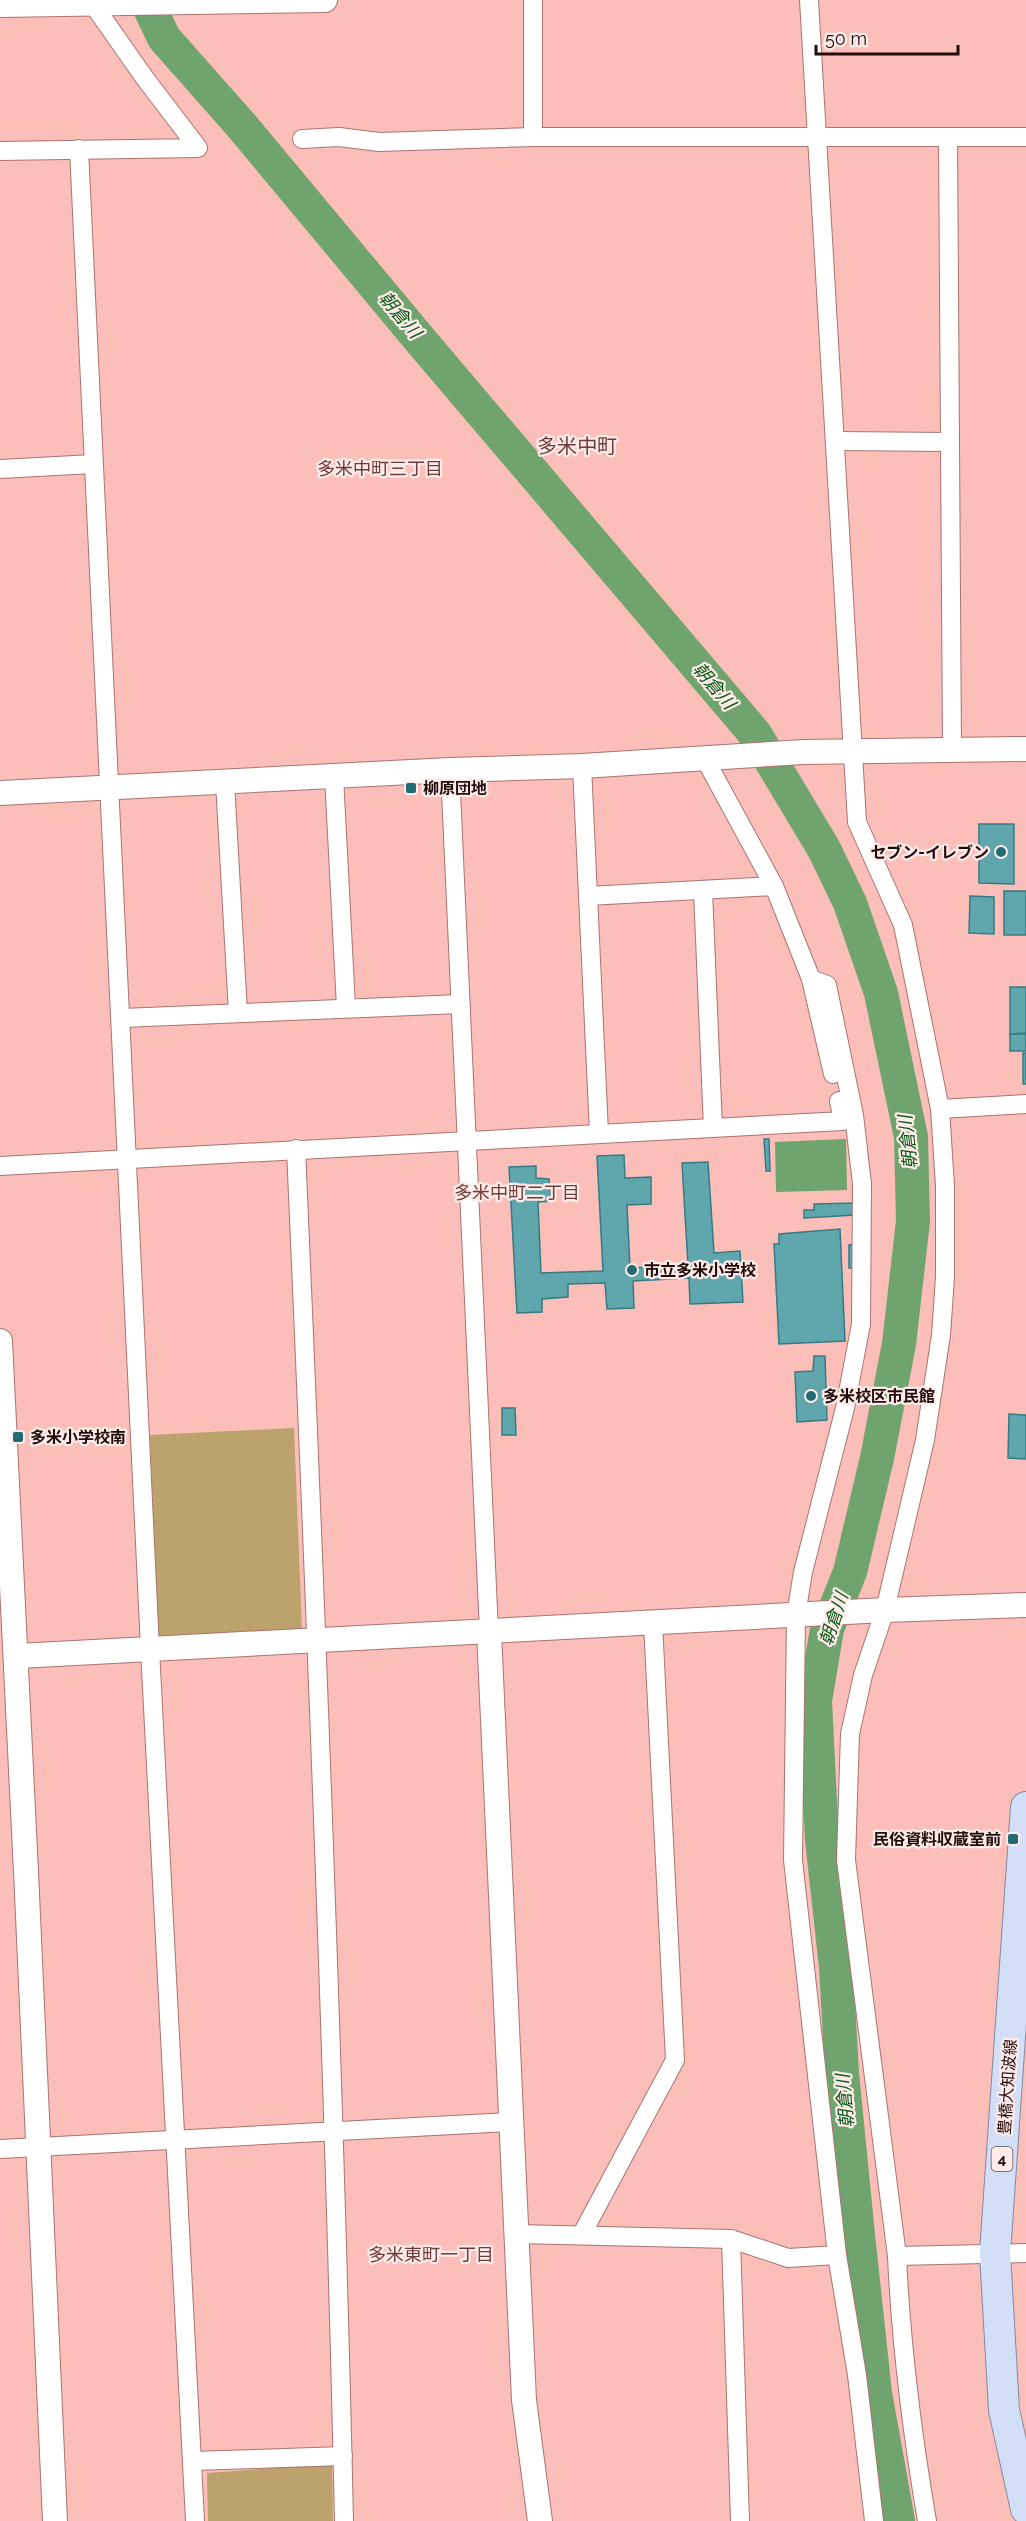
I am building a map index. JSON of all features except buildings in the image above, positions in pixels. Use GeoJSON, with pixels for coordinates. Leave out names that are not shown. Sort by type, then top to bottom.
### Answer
{"type":"FeatureCollection","features":[{"type":"Feature","properties":{"kind":"main road","name":"豊橋大知波線"},"geometry":{"type":"LineString","coordinates":[[1026,1807],[995,2253],[1004,2410],[1026,2509]]}},
{"type":"Feature","properties":{"kind":"street"},"geometry":{"type":"LineString","coordinates":[[0,5],[325,0]]}},
{"type":"Feature","properties":{"kind":"street"},"geometry":{"type":"LineString","coordinates":[[533,0],[533,137]]}},
{"type":"Feature","properties":{"kind":"street"},"geometry":{"type":"LineString","coordinates":[[809,0],[855,751],[857,822],[903,926],[940,1109],[945,1186],[945,1254],[940,1335],[925,1440],[877,1610],[850,1734],[846,1860],[897,2256],[903,2342],[916,2456],[927,2521]]}},
{"type":"Feature","properties":{"kind":"street"},"geometry":{"type":"LineString","coordinates":[[0,151],[198,147],[144,77],[98,3]]}},
{"type":"Feature","properties":{"kind":"street"},"geometry":{"type":"LineString","coordinates":[[302,139],[339,137],[379,142],[533,137],[1026,138]]}},
{"type":"Feature","properties":{"kind":"street"},"geometry":{"type":"LineString","coordinates":[[948,137],[952,749]]}},
{"type":"Feature","properties":{"kind":"street"},"geometry":{"type":"LineString","coordinates":[[79,149],[129,1158],[174,2141],[195,2521]]}},
{"type":"Feature","properties":{"kind":"street"},"geometry":{"type":"LineString","coordinates":[[836,441],[949,442]]}},
{"type":"Feature","properties":{"kind":"street"},"geometry":{"type":"LineString","coordinates":[[0,469],[93,464]]}},
{"type":"Feature","properties":{"kind":"street"},"geometry":{"type":"LineString","coordinates":[[0,793],[450,770],[582,766],[803,752],[1026,749]]}},
{"type":"Feature","properties":{"kind":"street"},"geometry":{"type":"LineString","coordinates":[[0,1166],[843,1121],[811,979],[774,886],[715,758]]}},
{"type":"Feature","properties":{"kind":"street"},"geometry":{"type":"LineString","coordinates":[[582,766],[599,1133]]}},
{"type":"Feature","properties":{"kind":"street"},"geometry":{"type":"LineString","coordinates":[[450,770],[524,2400],[540,2521]]}},
{"type":"Feature","properties":{"kind":"street"},"geometry":{"type":"LineString","coordinates":[[334,776],[346,1007]]}},
{"type":"Feature","properties":{"kind":"street"},"geometry":{"type":"LineString","coordinates":[[225,782],[238,1013]]}},
{"type":"Feature","properties":{"kind":"street"},"geometry":{"type":"LineString","coordinates":[[588,897],[774,886]]}},
{"type":"Feature","properties":{"kind":"street"},"geometry":{"type":"LineString","coordinates":[[703,891],[713,1128]]}},
{"type":"Feature","properties":{"kind":"street"},"geometry":{"type":"LineString","coordinates":[[811,979],[827,985],[854,1115],[862,1184],[861,1324],[845,1408],[803,1572],[793,1860],[837,2255],[857,2375],[874,2521]]}},
{"type":"Feature","properties":{"kind":"street"},"geometry":{"type":"LineString","coordinates":[[122,1018],[460,1004]]}},
{"type":"Feature","properties":{"kind":"street"},"geometry":{"type":"LineString","coordinates":[[940,1109],[1026,1104]]}},
{"type":"Feature","properties":{"kind":"street"},"geometry":{"type":"LineString","coordinates":[[296,1149],[335,2131],[344,2521]]}},
{"type":"Feature","properties":{"kind":"street"},"geometry":{"type":"LineString","coordinates":[[0,1341],[9,1657],[55,2521]]}},
{"type":"Feature","properties":{"kind":"street"},"geometry":{"type":"LineString","coordinates":[[9,1657],[877,1610],[1026,1605]]}},
{"type":"Feature","properties":{"kind":"street"},"geometry":{"type":"LineString","coordinates":[[582,2234],[675,2060],[653,1623]]}},
{"type":"Feature","properties":{"kind":"street"},"geometry":{"type":"LineString","coordinates":[[0,2149],[510,2122]]}},
{"type":"Feature","properties":{"kind":"street"},"geometry":{"type":"LineString","coordinates":[[516,2234],[730,2239],[788,2258],[837,2255]]}},
{"type":"Feature","properties":{"kind":"street"},"geometry":{"type":"LineString","coordinates":[[730,2239],[740,2521]]}},
{"type":"Feature","properties":{"kind":"street"},"geometry":{"type":"LineString","coordinates":[[897,2256],[1026,2253]]}},
{"type":"Feature","properties":{"kind":"street"},"geometry":{"type":"LineString","coordinates":[[192,2461],[343,2456]]}},
{"type":"Feature","properties":{"kind":"shaded area"},"geometry":{"type":"Polygon","coordinates":[[[846,1139],[847,1190],[776,1192],[775,1142],[846,1139]]]}},
{"type":"Feature","properties":{"kind":"shaded area"},"geometry":{"type":"Polygon","coordinates":[[[294,1428],[302,1630],[158,1636],[150,1435],[294,1428]]]}},
{"type":"Feature","properties":{"kind":"shaded area"},"geometry":{"type":"Polygon","coordinates":[[[332,2464],[333,2521],[208,2521],[207,2473],[332,2464]]]}},
{"type":"Feature","properties":{"kind":"waterway","name":"朝倉川"},"geometry":{"type":"LineString","coordinates":[[146,0],[164,38],[241,125],[755,734],[824,849],[850,903],[881,993],[911,1137],[913,1221],[899,1344],[877,1458],[850,1572],[827,1629],[815,1701],[822,1840],[836,1967],[842,2073],[858,2235],[875,2393],[898,2521]]}},
{"type":"Feature","properties":{"kind":"place","name":"柳原団地"},"geometry":{"type":"Point","coordinates":[411,788]}},
{"type":"Feature","properties":{"kind":"place","name":"セブン-イレブン"},"geometry":{"type":"Point","coordinates":[1001,852]}},
{"type":"Feature","properties":{"kind":"place","name":"市立多米小学校"},"geometry":{"type":"Point","coordinates":[632,1270]}},
{"type":"Feature","properties":{"kind":"place","name":"多米校区市民館"},"geometry":{"type":"Point","coordinates":[811,1396]}},
{"type":"Feature","properties":{"kind":"place","name":"多米小学校南"},"geometry":{"type":"Point","coordinates":[18,1437]}},
{"type":"Feature","properties":{"kind":"place","name":"民俗資料収蔵室前"},"geometry":{"type":"Point","coordinates":[1013,1839]}},
{"type":"Feature","properties":{"kind":"district","name":"多米中町"},"geometry":{"type":"Point","coordinates":[577,446]}},
{"type":"Feature","properties":{"kind":"district","name":"多米中町三丁目"},"geometry":{"type":"Point","coordinates":[380,469]}},
{"type":"Feature","properties":{"kind":"district","name":"多米中町二丁目"},"geometry":{"type":"Point","coordinates":[517,1193]}},
{"type":"Feature","properties":{"kind":"district","name":"多米東町一丁目"},"geometry":{"type":"Point","coordinates":[431,2255]}}]}
